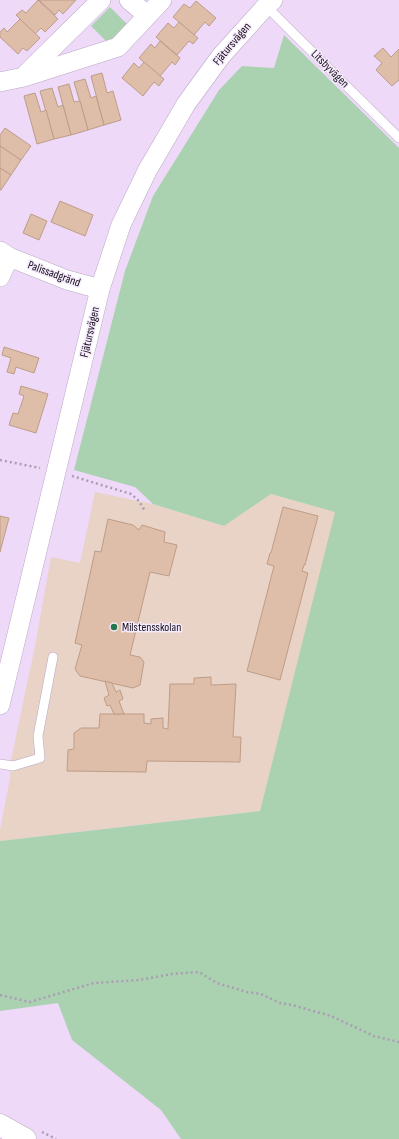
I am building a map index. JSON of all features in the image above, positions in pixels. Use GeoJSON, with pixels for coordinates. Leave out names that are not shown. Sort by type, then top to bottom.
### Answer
{"type":"FeatureCollection","features":[{"type":"Feature","properties":{"kind":"main road"},"geometry":{"type":"LineString","coordinates":[[0,1125],[25,1139]]}},
{"type":"Feature","properties":{"kind":"street"},"geometry":{"type":"LineString","coordinates":[[24,77],[101,0]]}},
{"type":"Feature","properties":{"kind":"street"},"geometry":{"type":"LineString","coordinates":[[129,0],[147,15]]}},
{"type":"Feature","properties":{"kind":"street"},"geometry":{"type":"LineString","coordinates":[[0,82],[24,77],[118,47],[162,0]]}},
{"type":"Feature","properties":{"kind":"street","name":"Fjätursvägen"},"geometry":{"type":"LineString","coordinates":[[0,705],[2,686],[57,472],[100,289],[121,225],[147,171],[186,104],[221,56],[266,2]]}},
{"type":"Feature","properties":{"kind":"street","name":"Palissadgränd"},"geometry":{"type":"LineString","coordinates":[[0,277],[4,254],[67,280],[100,289]]}},
{"type":"Feature","properties":{"kind":"lane","name":"Litsbyvägen"},"geometry":{"type":"LineString","coordinates":[[266,2],[399,138]]}},
{"type":"Feature","properties":{"kind":"lane"},"geometry":{"type":"LineString","coordinates":[[0,764],[13,766],[40,758],[38,736],[53,657]]}},
{"type":"Feature","properties":{"kind":"path"},"geometry":{"type":"LineString","coordinates":[[0,460],[57,472],[131,494],[139,501],[145,511]]}},
{"type":"Feature","properties":{"kind":"path"},"geometry":{"type":"LineString","coordinates":[[0,995],[30,1002],[94,983],[139,980],[172,974],[200,972],[217,983],[247,992],[261,994],[280,1003],[331,1016],[374,1036],[399,1042]]}},
{"type":"Feature","properties":{"kind":"shaded area"},"geometry":{"type":"Polygon","coordinates":[[[95,492],[153,504],[224,526],[271,494],[336,512],[260,811],[0,841],[0,830],[10,778],[11,760],[35,646],[51,557],[80,563],[95,492]]]}},
{"type":"Feature","properties":{"kind":"green space"},"geometry":{"type":"Polygon","coordinates":[[[110,7],[127,24],[108,43],[91,26],[110,7]]]}},
{"type":"Feature","properties":{"kind":"green space"},"geometry":{"type":"Polygon","coordinates":[[[284,35],[399,148],[399,1139],[181,1139],[161,1110],[72,1040],[58,1003],[0,1011],[0,841],[260,811],[335,512],[271,494],[224,526],[153,504],[135,487],[74,470],[125,271],[153,196],[219,90],[242,66],[274,68],[284,35]]]}},
{"type":"Feature","properties":{"kind":"building"},"geometry":{"type":"Polygon","coordinates":[[[38,0],[58,19],[45,32],[41,28],[35,34],[16,15],[22,10],[26,13],[38,0]]]}},
{"type":"Feature","properties":{"kind":"building"},"geometry":{"type":"Polygon","coordinates":[[[39,0],[76,0],[63,14],[59,10],[55,15],[39,0]]]}},
{"type":"Feature","properties":{"kind":"building"},"geometry":{"type":"Polygon","coordinates":[[[196,1],[216,18],[209,26],[205,22],[194,35],[173,17],[184,4],[190,8],[196,1]]]}},
{"type":"Feature","properties":{"kind":"building"},"geometry":{"type":"Polygon","coordinates":[[[20,19],[40,38],[27,51],[23,48],[18,54],[0,37],[0,32],[4,28],[7,32],[20,19]]]}},
{"type":"Feature","properties":{"kind":"building"},"geometry":{"type":"Polygon","coordinates":[[[179,22],[198,38],[193,44],[189,41],[177,55],[156,37],[168,23],[174,28],[179,22]]]}},
{"type":"Feature","properties":{"kind":"building"},"geometry":{"type":"Polygon","coordinates":[[[160,41],[180,58],[175,65],[172,62],[160,76],[139,58],[151,44],[155,48],[160,41]]]}},
{"type":"Feature","properties":{"kind":"building"},"geometry":{"type":"Polygon","coordinates":[[[383,48],[391,57],[399,49],[399,80],[392,86],[376,70],[382,63],[374,56],[383,48]]]}},
{"type":"Feature","properties":{"kind":"building"},"geometry":{"type":"Polygon","coordinates":[[[144,62],[164,79],[159,86],[154,82],[143,96],[122,78],[134,63],[139,68],[144,62]]]}},
{"type":"Feature","properties":{"kind":"building"},"geometry":{"type":"Polygon","coordinates":[[[102,73],[107,93],[113,91],[121,120],[104,125],[91,76],[102,73]]]}},
{"type":"Feature","properties":{"kind":"building"},"geometry":{"type":"Polygon","coordinates":[[[85,79],[91,98],[96,96],[104,125],[88,130],[74,82],[85,79]]]}},
{"type":"Feature","properties":{"kind":"building"},"geometry":{"type":"Polygon","coordinates":[[[69,84],[74,102],[80,101],[88,130],[71,135],[58,87],[69,84]]]}},
{"type":"Feature","properties":{"kind":"building"},"geometry":{"type":"Polygon","coordinates":[[[52,88],[58,107],[63,105],[71,135],[54,139],[40,91],[52,88]]]}},
{"type":"Feature","properties":{"kind":"building"},"geometry":{"type":"Polygon","coordinates":[[[35,93],[41,112],[46,110],[54,139],[37,144],[24,96],[35,93]]]}},
{"type":"Feature","properties":{"kind":"building"},"geometry":{"type":"Polygon","coordinates":[[[5,128],[31,146],[21,160],[0,146],[0,135],[5,128]]]}},
{"type":"Feature","properties":{"kind":"building"},"geometry":{"type":"Polygon","coordinates":[[[0,146],[21,160],[11,175],[0,168],[0,146]]]}},
{"type":"Feature","properties":{"kind":"building"},"geometry":{"type":"Polygon","coordinates":[[[0,168],[11,175],[1,190],[0,190],[0,168]]]}},
{"type":"Feature","properties":{"kind":"building"},"geometry":{"type":"Polygon","coordinates":[[[60,201],[93,215],[85,236],[51,222],[60,201]]]}},
{"type":"Feature","properties":{"kind":"building"},"geometry":{"type":"Polygon","coordinates":[[[31,214],[47,221],[39,240],[23,233],[31,214]]]}},
{"type":"Feature","properties":{"kind":"building"},"geometry":{"type":"Polygon","coordinates":[[[4,347],[39,358],[34,373],[16,367],[14,374],[7,372],[11,358],[2,355],[4,347]]]}},
{"type":"Feature","properties":{"kind":"building"},"geometry":{"type":"Polygon","coordinates":[[[21,386],[48,394],[36,433],[9,425],[13,413],[18,414],[24,396],[19,394],[21,386]]]}},
{"type":"Feature","properties":{"kind":"building"},"geometry":{"type":"Polygon","coordinates":[[[283,507],[318,516],[305,565],[302,571],[308,573],[280,680],[247,671],[274,566],[267,564],[283,507]]]}},
{"type":"Feature","properties":{"kind":"building"},"geometry":{"type":"Polygon","coordinates":[[[0,516],[9,518],[0,552],[0,516]]]}},
{"type":"Feature","properties":{"kind":"building","name":"Milstensskolan"},"geometry":{"type":"Polygon","coordinates":[[[108,519],[133,525],[139,530],[142,525],[165,532],[164,542],[177,545],[169,576],[150,572],[130,655],[140,657],[144,662],[140,685],[133,688],[80,676],[75,669],[82,645],[75,643],[95,551],[101,552],[108,519]]]}},
{"type":"Feature","properties":{"kind":"building"},"geometry":{"type":"Polygon","coordinates":[[[211,677],[211,685],[236,684],[233,737],[241,737],[240,762],[147,761],[146,772],[67,771],[68,750],[74,749],[74,733],[81,728],[99,728],[100,714],[144,714],[144,723],[151,724],[151,719],[163,718],[163,728],[168,729],[170,684],[194,684],[194,678],[211,677]]]}},
{"type":"Feature","properties":{"kind":"building"},"geometry":{"type":"Polygon","coordinates":[[[105,681],[112,683],[116,692],[120,690],[123,699],[119,701],[124,714],[114,714],[110,705],[107,706],[104,698],[109,695],[105,681]]]}},
{"type":"Feature","properties":{"kind":"place","name":"Milstensskolan"},"geometry":{"type":"Point","coordinates":[114,627]}}]}
